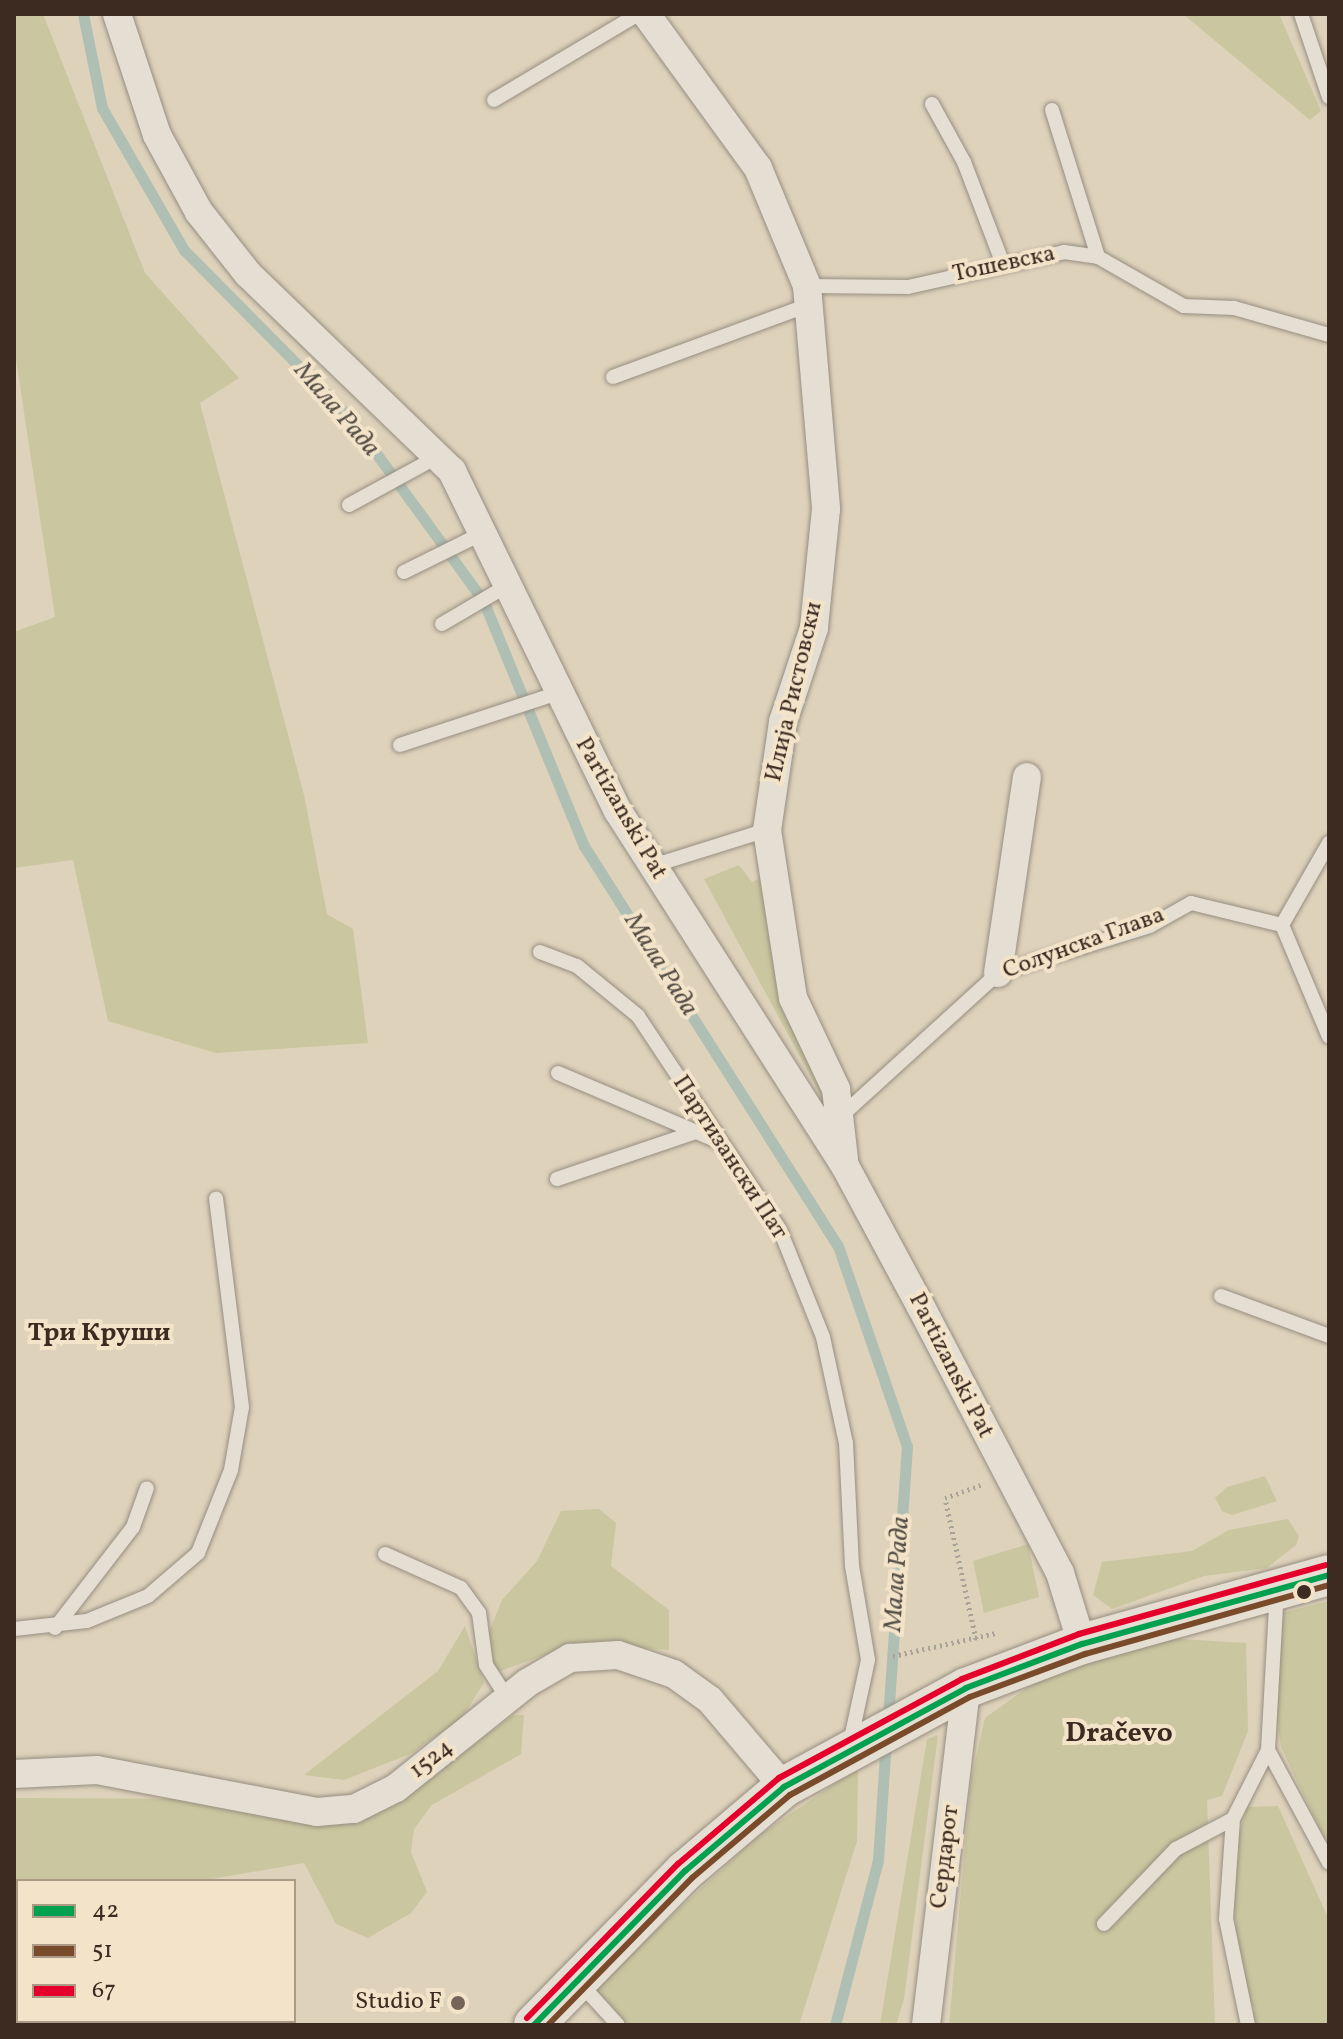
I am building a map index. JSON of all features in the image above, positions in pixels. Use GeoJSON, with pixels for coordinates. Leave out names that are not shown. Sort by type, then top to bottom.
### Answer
{"type":"FeatureCollection","features":[{"type":"Feature","properties":{"kind":"main road"},"geometry":{"type":"LineString","coordinates":[[534,2025],[685,1871],[784,1787],[848,1751],[966,1688],[1082,1644],[1277,1587],[1327,1581]]}},
{"type":"Feature","properties":{"kind":"street","name":"Partizanski Pat"},"geometry":{"type":"LineString","coordinates":[[117,14],[157,135],[199,212],[248,274],[440,455],[470,539],[500,590],[548,697],[652,866],[845,1166],[1005,1477],[1060,1573],[1082,1644]]}},
{"type":"Feature","properties":{"kind":"street","name":"Илија Ристовски"},"geometry":{"type":"LineString","coordinates":[[646,14],[758,168],[808,296],[826,509],[814,628],[783,722],[767,830],[793,998],[836,1089],[845,1166]]}},
{"type":"Feature","properties":{"kind":"street"},"geometry":{"type":"LineString","coordinates":[[998,973],[1027,777]]}},
{"type":"Feature","properties":{"kind":"street","name":"1524"},"geometry":{"type":"LineString","coordinates":[[14,1774],[97,1770],[317,1812],[354,1809],[396,1788],[508,1699],[570,1658],[618,1655],[674,1674],[710,1700],[784,1787]]}},
{"type":"Feature","properties":{"kind":"street","name":"Сердарот"},"geometry":{"type":"LineString","coordinates":[[926,2025],[966,1688]]}},
{"type":"Feature","properties":{"kind":"lane"},"geometry":{"type":"LineString","coordinates":[[494,100],[638,14]]}},
{"type":"Feature","properties":{"kind":"lane"},"geometry":{"type":"LineString","coordinates":[[1301,14],[1329,97]]}},
{"type":"Feature","properties":{"kind":"lane"},"geometry":{"type":"LineString","coordinates":[[932,104],[964,162],[1003,264]]}},
{"type":"Feature","properties":{"kind":"lane"},"geometry":{"type":"LineString","coordinates":[[1052,110],[1098,257]]}},
{"type":"Feature","properties":{"kind":"lane","name":"Тошевска"},"geometry":{"type":"LineString","coordinates":[[808,296],[908,287],[1064,252],[1098,257],[1184,306],[1234,308],[1329,335]]}},
{"type":"Feature","properties":{"kind":"lane"},"geometry":{"type":"LineString","coordinates":[[613,377],[808,296]]}},
{"type":"Feature","properties":{"kind":"lane"},"geometry":{"type":"LineString","coordinates":[[349,505],[440,455]]}},
{"type":"Feature","properties":{"kind":"lane"},"geometry":{"type":"LineString","coordinates":[[404,572],[470,539]]}},
{"type":"Feature","properties":{"kind":"lane"},"geometry":{"type":"LineString","coordinates":[[442,624],[500,590]]}},
{"type":"Feature","properties":{"kind":"lane"},"geometry":{"type":"LineString","coordinates":[[400,745],[548,697]]}},
{"type":"Feature","properties":{"kind":"lane"},"geometry":{"type":"LineString","coordinates":[[652,866],[767,830]]}},
{"type":"Feature","properties":{"kind":"lane"},"geometry":{"type":"LineString","coordinates":[[1329,843],[1282,925],[1329,1037]]}},
{"type":"Feature","properties":{"kind":"lane","name":"Солунска Глава"},"geometry":{"type":"LineString","coordinates":[[840,1117],[998,973],[1150,926],[1191,903],[1282,925]]}},
{"type":"Feature","properties":{"kind":"lane","name":"Партизански Пат"},"geometry":{"type":"LineString","coordinates":[[540,952],[577,966],[638,1016],[780,1230],[823,1337],[846,1443],[852,1566],[868,1660],[848,1751]]}},
{"type":"Feature","properties":{"kind":"lane"},"geometry":{"type":"LineString","coordinates":[[558,1073],[720,1143]]}},
{"type":"Feature","properties":{"kind":"lane"},"geometry":{"type":"LineString","coordinates":[[557,1179],[696,1132]]}},
{"type":"Feature","properties":{"kind":"lane"},"geometry":{"type":"LineString","coordinates":[[14,1629],[55,1628],[148,1596],[198,1553],[231,1470],[242,1407],[216,1199]]}},
{"type":"Feature","properties":{"kind":"lane"},"geometry":{"type":"LineString","coordinates":[[1221,1296],[1329,1336]]}},
{"type":"Feature","properties":{"kind":"lane"},"geometry":{"type":"LineString","coordinates":[[55,1628],[133,1527],[147,1488]]}},
{"type":"Feature","properties":{"kind":"lane"},"geometry":{"type":"LineString","coordinates":[[385,1554],[461,1588],[479,1613],[486,1665],[508,1699]]}},
{"type":"Feature","properties":{"kind":"lane"},"geometry":{"type":"LineString","coordinates":[[1248,2025],[1226,1919],[1233,1819],[1268,1750],[1277,1587]]}},
{"type":"Feature","properties":{"kind":"lane"},"geometry":{"type":"LineString","coordinates":[[1268,1750],[1329,1863]]}},
{"type":"Feature","properties":{"kind":"lane"},"geometry":{"type":"LineString","coordinates":[[1104,1924],[1176,1849],[1233,1819]]}},
{"type":"Feature","properties":{"kind":"lane"},"geometry":{"type":"LineString","coordinates":[[578,1981],[618,2025]]}},
{"type":"Feature","properties":{"kind":"path"},"geometry":{"type":"LineString","coordinates":[[868,1660],[976,1639],[945,1498],[1005,1477]]}},
{"type":"Feature","properties":{"kind":"shaded area"},"geometry":{"type":"Polygon","coordinates":[[[14,14],[43,14],[145,273],[239,378],[200,403],[304,795],[327,914],[353,929],[368,1043],[216,1053],[108,1021],[73,860],[14,868],[14,632],[55,617],[14,346],[14,14]]]}},
{"type":"Feature","properties":{"kind":"shaded area"},"geometry":{"type":"Polygon","coordinates":[[[1183,14],[1279,14],[1321,111],[1310,120],[1183,14]]]}},
{"type":"Feature","properties":{"kind":"shaded area"},"geometry":{"type":"Polygon","coordinates":[[[739,865],[752,882],[770,873],[830,1112],[704,879],[739,865]]]}},
{"type":"Feature","properties":{"kind":"shaded area"},"geometry":{"type":"Polygon","coordinates":[[[1265,1476],[1277,1501],[1232,1515],[1222,1511],[1215,1498],[1227,1487],[1265,1476]]]}},
{"type":"Feature","properties":{"kind":"shaded area"},"geometry":{"type":"Polygon","coordinates":[[[599,1509],[616,1523],[611,1566],[669,1610],[669,1650],[575,1644],[495,1673],[487,1637],[502,1600],[537,1561],[561,1511],[599,1509]]]}},
{"type":"Feature","properties":{"kind":"shaded area"},"geometry":{"type":"Polygon","coordinates":[[[1288,1519],[1299,1536],[1296,1545],[1267,1568],[1204,1576],[1112,1609],[1093,1595],[1102,1562],[1192,1551],[1229,1530],[1288,1519]]]}},
{"type":"Feature","properties":{"kind":"shaded area"},"geometry":{"type":"Polygon","coordinates":[[[1028,1544],[1039,1597],[984,1613],[973,1561],[1028,1544]]]}},
{"type":"Feature","properties":{"kind":"shaded area"},"geometry":{"type":"Polygon","coordinates":[[[1329,1601],[1329,1849],[1281,1747],[1271,1682],[1278,1614],[1329,1601]]]}},
{"type":"Feature","properties":{"kind":"shaded area"},"geometry":{"type":"Polygon","coordinates":[[[465,1626],[484,1683],[461,1719],[410,1754],[344,1780],[304,1775],[438,1671],[465,1626]]]}},
{"type":"Feature","properties":{"kind":"shaded area"},"geometry":{"type":"Polygon","coordinates":[[[1164,1638],[1246,1643],[1248,1731],[1222,1796],[1207,1800],[1215,2025],[949,2025],[971,1780],[985,1718],[1038,1680],[1164,1638]]]}},
{"type":"Feature","properties":{"kind":"shaded area"},"geometry":{"type":"Polygon","coordinates":[[[513,1715],[524,1715],[521,1754],[432,1805],[414,1829],[411,1852],[427,1892],[411,1913],[368,1938],[336,1924],[304,1863],[212,1879],[16,1879],[14,1945],[14,1798],[401,1800],[513,1715]]]}},
{"type":"Feature","properties":{"kind":"shaded area"},"geometry":{"type":"Polygon","coordinates":[[[938,1735],[904,1999],[896,2025],[880,2025],[927,1739],[938,1735]]]}},
{"type":"Feature","properties":{"kind":"shaded area"},"geometry":{"type":"Polygon","coordinates":[[[858,1768],[857,1841],[799,2025],[610,2025],[588,1992],[758,1836],[858,1768]]]}},
{"type":"Feature","properties":{"kind":"shaded area"},"geometry":{"type":"Polygon","coordinates":[[[1278,1806],[1329,1920],[1329,2025],[1245,2025],[1255,2010],[1245,1992],[1228,1872],[1247,1807],[1278,1806]]]}},
{"type":"Feature","properties":{"kind":"waterway","name":"Мала Рада"},"geometry":{"type":"LineString","coordinates":[[83,14],[102,108],[184,250],[352,420],[483,600],[584,846],[838,1246],[907,1446],[888,1720]]}},
{"type":"Feature","properties":{"kind":"waterway","name":"Мала Рада"},"geometry":{"type":"LineString","coordinates":[[835,2025],[878,1860],[886,1741]]}},
{"type":"Feature","properties":{"kind":"transit line","name":"67"},"geometry":{"type":"LineString","coordinates":[[527,2018],[678,1864],[779,1778],[962,1679],[1079,1634],[1326,1565]]}},
{"type":"Feature","properties":{"kind":"transit line","name":"42"},"geometry":{"type":"LineString","coordinates":[[534,2025],[685,1871],[784,1787],[966,1688],[1082,1644],[1329,1575]]}},
{"type":"Feature","properties":{"kind":"transit line","name":"51"},"geometry":{"type":"LineString","coordinates":[[548,2025],[692,1878],[790,1795],[970,1697],[1085,1654],[1329,1585]]}},
{"type":"Feature","properties":{"kind":"place","name":"Studio F"},"geometry":{"type":"Point","coordinates":[458,2003]}},
{"type":"Feature","properties":{"kind":"district","name":"Три Круши"},"geometry":{"type":"Point","coordinates":[99,1334]}},
{"type":"Feature","properties":{"kind":"district","name":"Dračevo"},"geometry":{"type":"Point","coordinates":[1119,1734]}}]}
